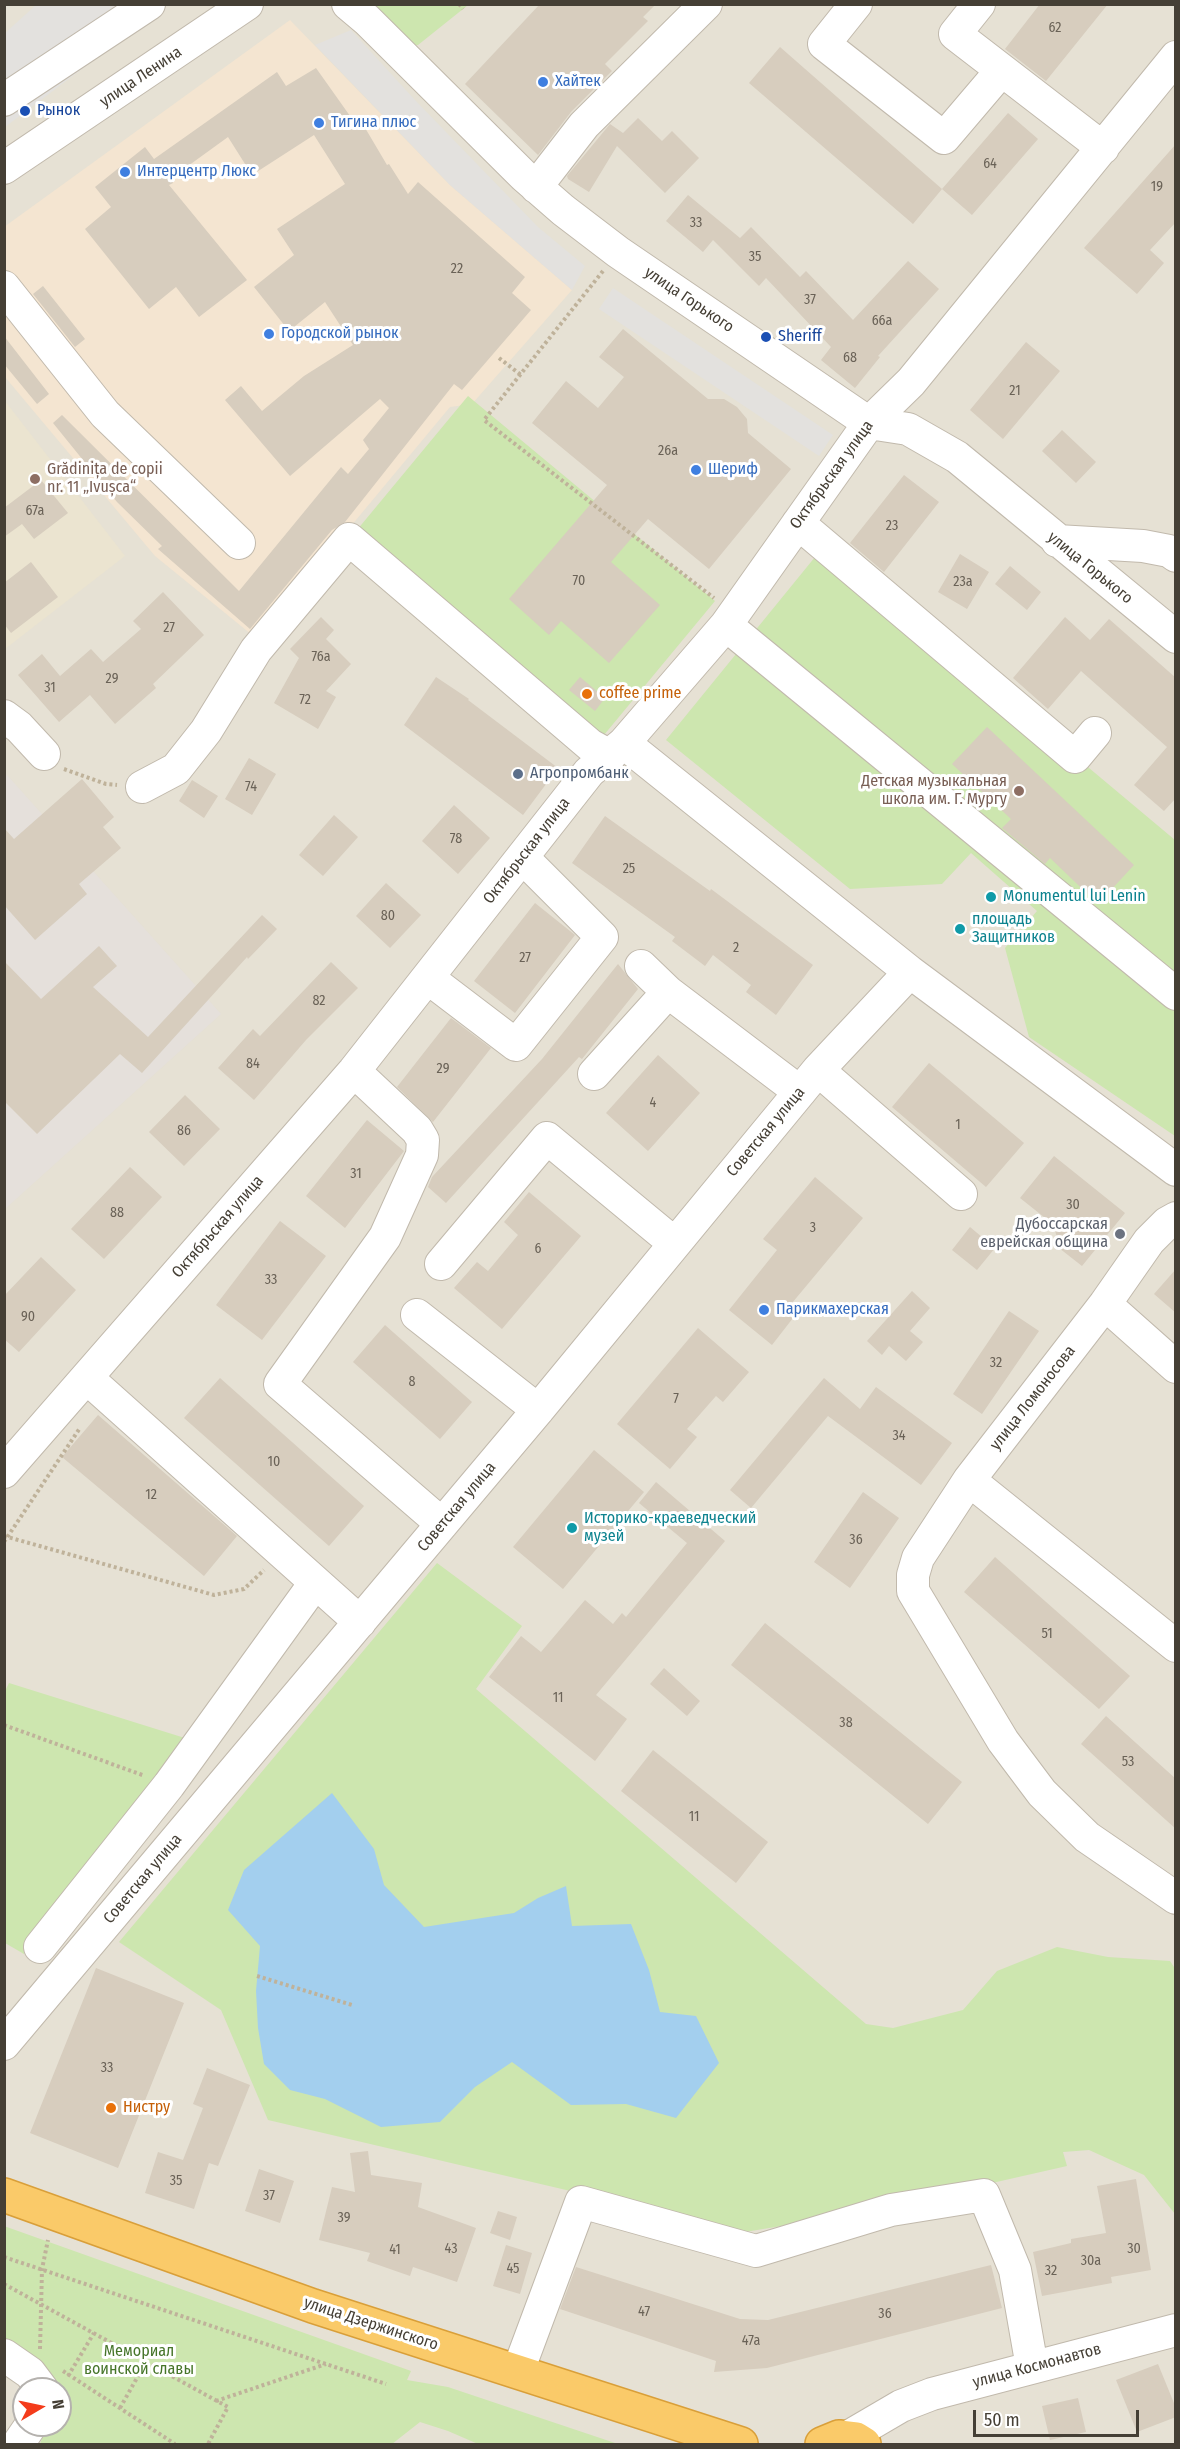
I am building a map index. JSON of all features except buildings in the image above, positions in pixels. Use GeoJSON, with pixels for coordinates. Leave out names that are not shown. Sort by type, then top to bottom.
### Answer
{"type":"FeatureCollection","features":[{"type":"Feature","properties":{"kind":"highway","name":"улица Дзержинского"},"geometry":{"type":"LineString","coordinates":[[4,2195],[313,2306],[741,2445]]}},
{"type":"Feature","properties":{"kind":"street"},"geometry":{"type":"LineString","coordinates":[[4,100],[149,4]]}},
{"type":"Feature","properties":{"kind":"street","name":"улица Ленина"},"geometry":{"type":"LineString","coordinates":[[4,168],[247,4]]}},
{"type":"Feature","properties":{"kind":"street","name":"улица Горького"},"geometry":{"type":"LineString","coordinates":[[348,4],[536,187],[618,252],[869,423],[908,429],[957,458],[1176,638]]}},
{"type":"Feature","properties":{"kind":"street"},"geometry":{"type":"LineString","coordinates":[[536,187],[584,125],[706,4]]}},
{"type":"Feature","properties":{"kind":"street"},"geometry":{"type":"LineString","coordinates":[[856,4],[824,44],[944,138],[1001,71]]}},
{"type":"Feature","properties":{"kind":"street"},"geometry":{"type":"LineString","coordinates":[[979,4],[955,34],[1103,148]]}},
{"type":"Feature","properties":{"kind":"street","name":"Октябрьская улица"},"geometry":{"type":"LineString","coordinates":[[4,1472],[95,1385],[354,1071],[589,772],[617,749],[730,619],[869,423],[911,382],[1103,148],[1170,77]]}},
{"type":"Feature","properties":{"kind":"street"},"geometry":{"type":"LineString","coordinates":[[4,287],[105,414],[240,543]]}},
{"type":"Feature","properties":{"kind":"street"},"geometry":{"type":"LineString","coordinates":[[798,523],[1075,757],[1095,733]]}},
{"type":"Feature","properties":{"kind":"street"},"geometry":{"type":"LineString","coordinates":[[142,787],[176,769],[207,731],[256,650],[349,539],[590,745],[617,749],[910,972],[1176,1170]]}},
{"type":"Feature","properties":{"kind":"street"},"geometry":{"type":"LineString","coordinates":[[1057,541],[1143,546],[1169,551],[1176,556]]}},
{"type":"Feature","properties":{"kind":"street"},"geometry":{"type":"LineString","coordinates":[[730,619],[1176,994]]}},
{"type":"Feature","properties":{"kind":"street"},"geometry":{"type":"LineString","coordinates":[[4,716],[19,727],[45,754]]}},
{"type":"Feature","properties":{"kind":"street"},"geometry":{"type":"LineString","coordinates":[[428,978],[516,1045],[602,937],[522,857]]}},
{"type":"Feature","properties":{"kind":"street"},"geometry":{"type":"LineString","coordinates":[[641,966],[668,992],[809,1081],[961,1194]]}},
{"type":"Feature","properties":{"kind":"street","name":"Советская улица"},"geometry":{"type":"LineString","coordinates":[[4,2044],[538,1410],[809,1081],[910,972]]}},
{"type":"Feature","properties":{"kind":"street"},"geometry":{"type":"LineString","coordinates":[[594,1074],[668,992]]}},
{"type":"Feature","properties":{"kind":"street"},"geometry":{"type":"LineString","coordinates":[[354,1071],[417,1130],[423,1140],[422,1155],[385,1237],[280,1384],[442,1524]]}},
{"type":"Feature","properties":{"kind":"street"},"geometry":{"type":"LineString","coordinates":[[441,1264],[547,1138],[674,1243]]}},
{"type":"Feature","properties":{"kind":"street","name":"улица Ломоносова"},"geometry":{"type":"LineString","coordinates":[[1176,1218],[1167,1223],[1149,1241],[1106,1304],[969,1480],[918,1558],[913,1575],[913,1591],[1003,1741],[1042,1793],[1087,1837],[1176,1898]]}},
{"type":"Feature","properties":{"kind":"street"},"geometry":{"type":"LineString","coordinates":[[1106,1304],[1176,1367]]}},
{"type":"Feature","properties":{"kind":"street"},"geometry":{"type":"LineString","coordinates":[[417,1316],[538,1410]]}},
{"type":"Feature","properties":{"kind":"street"},"geometry":{"type":"LineString","coordinates":[[95,1385],[360,1622]]}},
{"type":"Feature","properties":{"kind":"street"},"geometry":{"type":"LineString","coordinates":[[969,1480],[1176,1646]]}},
{"type":"Feature","properties":{"kind":"street"},"geometry":{"type":"LineString","coordinates":[[40,1947],[169,1785],[315,1582]]}},
{"type":"Feature","properties":{"kind":"street"},"geometry":{"type":"LineString","coordinates":[[86,1889],[119,1908]]}},
{"type":"Feature","properties":{"kind":"street"},"geometry":{"type":"LineString","coordinates":[[518,2371],[581,2202],[756,2251],[891,2210],[984,2194],[1015,2270],[1032,2367]]}},
{"type":"Feature","properties":{"kind":"street","name":"улица Космонавтов"},"geometry":{"type":"LineString","coordinates":[[845,2442],[901,2406],[932,2394],[1176,2330]]}},
{"type":"Feature","properties":{"kind":"street"},"geometry":{"type":"LineString","coordinates":[[4,2355],[52,2377]]}},
{"type":"Feature","properties":{"kind":"street"},"geometry":{"type":"LineString","coordinates":[[880,2445],[901,2406]]}},
{"type":"Feature","properties":{"kind":"path"},"geometry":{"type":"LineString","coordinates":[[618,252],[484,420],[730,619]]}},
{"type":"Feature","properties":{"kind":"path"},"geometry":{"type":"LineString","coordinates":[[499,358],[521,375]]}},
{"type":"Feature","properties":{"kind":"path"},"geometry":{"type":"LineString","coordinates":[[45,754],[66,771],[106,784],[142,787]]}},
{"type":"Feature","properties":{"kind":"path"},"geometry":{"type":"LineString","coordinates":[[4,1542],[95,1385]]}},
{"type":"Feature","properties":{"kind":"path"},"geometry":{"type":"LineString","coordinates":[[6,1536],[214,1595],[244,1589],[281,1552]]}},
{"type":"Feature","properties":{"kind":"path"},"geometry":{"type":"LineString","coordinates":[[4,1725],[169,1785]]}},
{"type":"Feature","properties":{"kind":"path"},"geometry":{"type":"LineString","coordinates":[[257,1976],[352,2005]]}},
{"type":"Feature","properties":{"kind":"path"},"geometry":{"type":"LineString","coordinates":[[54,2213],[42,2269],[39,2365],[52,2377],[94,2333]]}},
{"type":"Feature","properties":{"kind":"path"},"geometry":{"type":"LineString","coordinates":[[4,2257],[386,2384]]}},
{"type":"Feature","properties":{"kind":"path"},"geometry":{"type":"LineString","coordinates":[[4,2284],[228,2407],[208,2445]]}},
{"type":"Feature","properties":{"kind":"path"},"geometry":{"type":"LineString","coordinates":[[120,2408],[146,2362]]}},
{"type":"Feature","properties":{"kind":"path"},"geometry":{"type":"LineString","coordinates":[[216,2401],[326,2364]]}},
{"type":"Feature","properties":{"kind":"path"},"geometry":{"type":"LineString","coordinates":[[72,2386],[120,2408],[175,2445]]}},
{"type":"Feature","properties":{"kind":"shaded area"},"geometry":{"type":"Polygon","coordinates":[[[5,5],[1175,5],[1175,2444],[5,2444],[5,5]]]}},
{"type":"Feature","properties":{"kind":"shaded area"},"geometry":{"type":"Polygon","coordinates":[[[36,5],[141,5],[151,17],[5,127],[5,33],[36,5]]]}},
{"type":"Feature","properties":{"kind":"shaded area","name":"Городской рынок"},"geometry":{"type":"Polygon","coordinates":[[[290,20],[450,185],[572,290],[472,404],[450,407],[257,639],[155,556],[5,377],[4,227],[290,20]]]}},
{"type":"Feature","properties":{"kind":"shaded area"},"geometry":{"type":"Polygon","coordinates":[[[351,30],[538,227],[585,266],[572,290],[450,185],[315,45],[351,30]]]}},
{"type":"Feature","properties":{"kind":"shaded area"},"geometry":{"type":"Polygon","coordinates":[[[613,288],[833,435],[819,456],[599,309],[613,288]]]}},
{"type":"Feature","properties":{"kind":"shaded area","name":"Grădinița de copii nr. 11 „Ivușca“"},"geometry":{"type":"Polygon","coordinates":[[[5,401],[125,556],[5,649],[5,401]]]}},
{"type":"Feature","properties":{"kind":"shaded area"},"geometry":{"type":"Polygon","coordinates":[[[7,775],[221,1014],[5,1209],[4,778],[7,775]]]}},
{"type":"Feature","properties":{"kind":"green space"},"geometry":{"type":"Polygon","coordinates":[[[368,5],[468,5],[418,45],[406,46],[368,5]]]}},
{"type":"Feature","properties":{"kind":"green space"},"geometry":{"type":"Polygon","coordinates":[[[468,396],[715,601],[599,741],[352,536],[468,396]]]}},
{"type":"Feature","properties":{"kind":"green space"},"geometry":{"type":"Polygon","coordinates":[[[824,546],[1175,840],[1175,1136],[1029,1037],[1005,948],[1037,911],[971,853],[942,884],[850,889],[666,740],[824,546]]]}},
{"type":"Feature","properties":{"kind":"green space"},"geometry":{"type":"Polygon","coordinates":[[[437,1563],[522,1626],[476,1689],[866,2024],[893,2028],[963,2010],[997,1971],[1057,1947],[1108,1957],[1170,1961],[1176,1970],[1175,2214],[1144,2175],[1089,2150],[1063,2152],[1067,2166],[860,2213],[745,2232],[268,2120],[221,2010],[119,1942],[437,1563]]]}},
{"type":"Feature","properties":{"kind":"green space"},"geometry":{"type":"Polygon","coordinates":[[[9,1683],[188,1739],[24,1954],[5,1943],[4,1693],[9,1683]]]}},
{"type":"Feature","properties":{"kind":"green space","name":"Мемориал воинской славы"},"geometry":{"type":"Polygon","coordinates":[[[4,2226],[411,2371],[407,2380],[448,2387],[618,2444],[478,2444],[420,2422],[392,2444],[40,2444],[43,2437],[72,2437],[72,2377],[25,2377],[5,2363],[4,2226]]]}},
{"type":"Feature","properties":{"kind":"water"},"geometry":{"type":"Polygon","coordinates":[[[332,1793],[374,1849],[384,1885],[424,1927],[514,1913],[538,1898],[566,1886],[572,1926],[631,1924],[649,1970],[660,2012],[696,2016],[719,2063],[676,2118],[626,2104],[571,2105],[512,2062],[475,2087],[440,2122],[381,2127],[325,2099],[290,2090],[264,2064],[258,2028],[256,1991],[260,1946],[228,1910],[244,1870],[332,1793]]]}},
{"type":"Feature","properties":{"kind":"place","name":"Хайтек"},"geometry":{"type":"Point","coordinates":[543,82]}},
{"type":"Feature","properties":{"kind":"place","name":"Рынок"},"geometry":{"type":"Point","coordinates":[25,111]}},
{"type":"Feature","properties":{"kind":"place","name":"Тигина плюс"},"geometry":{"type":"Point","coordinates":[319,123]}},
{"type":"Feature","properties":{"kind":"place","name":"Интерцентр Люкс"},"geometry":{"type":"Point","coordinates":[125,172]}},
{"type":"Feature","properties":{"kind":"place","name":"Городской рынок"},"geometry":{"type":"Point","coordinates":[269,334]}},
{"type":"Feature","properties":{"kind":"place","name":"Sheriff"},"geometry":{"type":"Point","coordinates":[766,337]}},
{"type":"Feature","properties":{"kind":"place","name":"Шериф"},"geometry":{"type":"Point","coordinates":[696,470]}},
{"type":"Feature","properties":{"kind":"place","name":"Grădinița de copii nr. 11 „Ivușca“"},"geometry":{"type":"Point","coordinates":[35,479]}},
{"type":"Feature","properties":{"kind":"place","name":"coffee prime"},"geometry":{"type":"Point","coordinates":[587,694]}},
{"type":"Feature","properties":{"kind":"place","name":"Агропромбанк"},"geometry":{"type":"Point","coordinates":[518,774]}},
{"type":"Feature","properties":{"kind":"place","name":"Детская музыкальная школа им. Г. Мургу"},"geometry":{"type":"Point","coordinates":[1019,791]}},
{"type":"Feature","properties":{"kind":"place","name":"Monumentul lui Lenin"},"geometry":{"type":"Point","coordinates":[991,897]}},
{"type":"Feature","properties":{"kind":"place","name":"площадь Защитников"},"geometry":{"type":"Point","coordinates":[960,929]}},
{"type":"Feature","properties":{"kind":"place","name":"Дубоссарская еврейская община"},"geometry":{"type":"Point","coordinates":[1120,1234]}},
{"type":"Feature","properties":{"kind":"place","name":"Парикмахерская"},"geometry":{"type":"Point","coordinates":[764,1310]}},
{"type":"Feature","properties":{"kind":"place","name":"Историко-краеведческий музей"},"geometry":{"type":"Point","coordinates":[572,1528]}},
{"type":"Feature","properties":{"kind":"place","name":"Нистру"},"geometry":{"type":"Point","coordinates":[111,2108]}}]}
